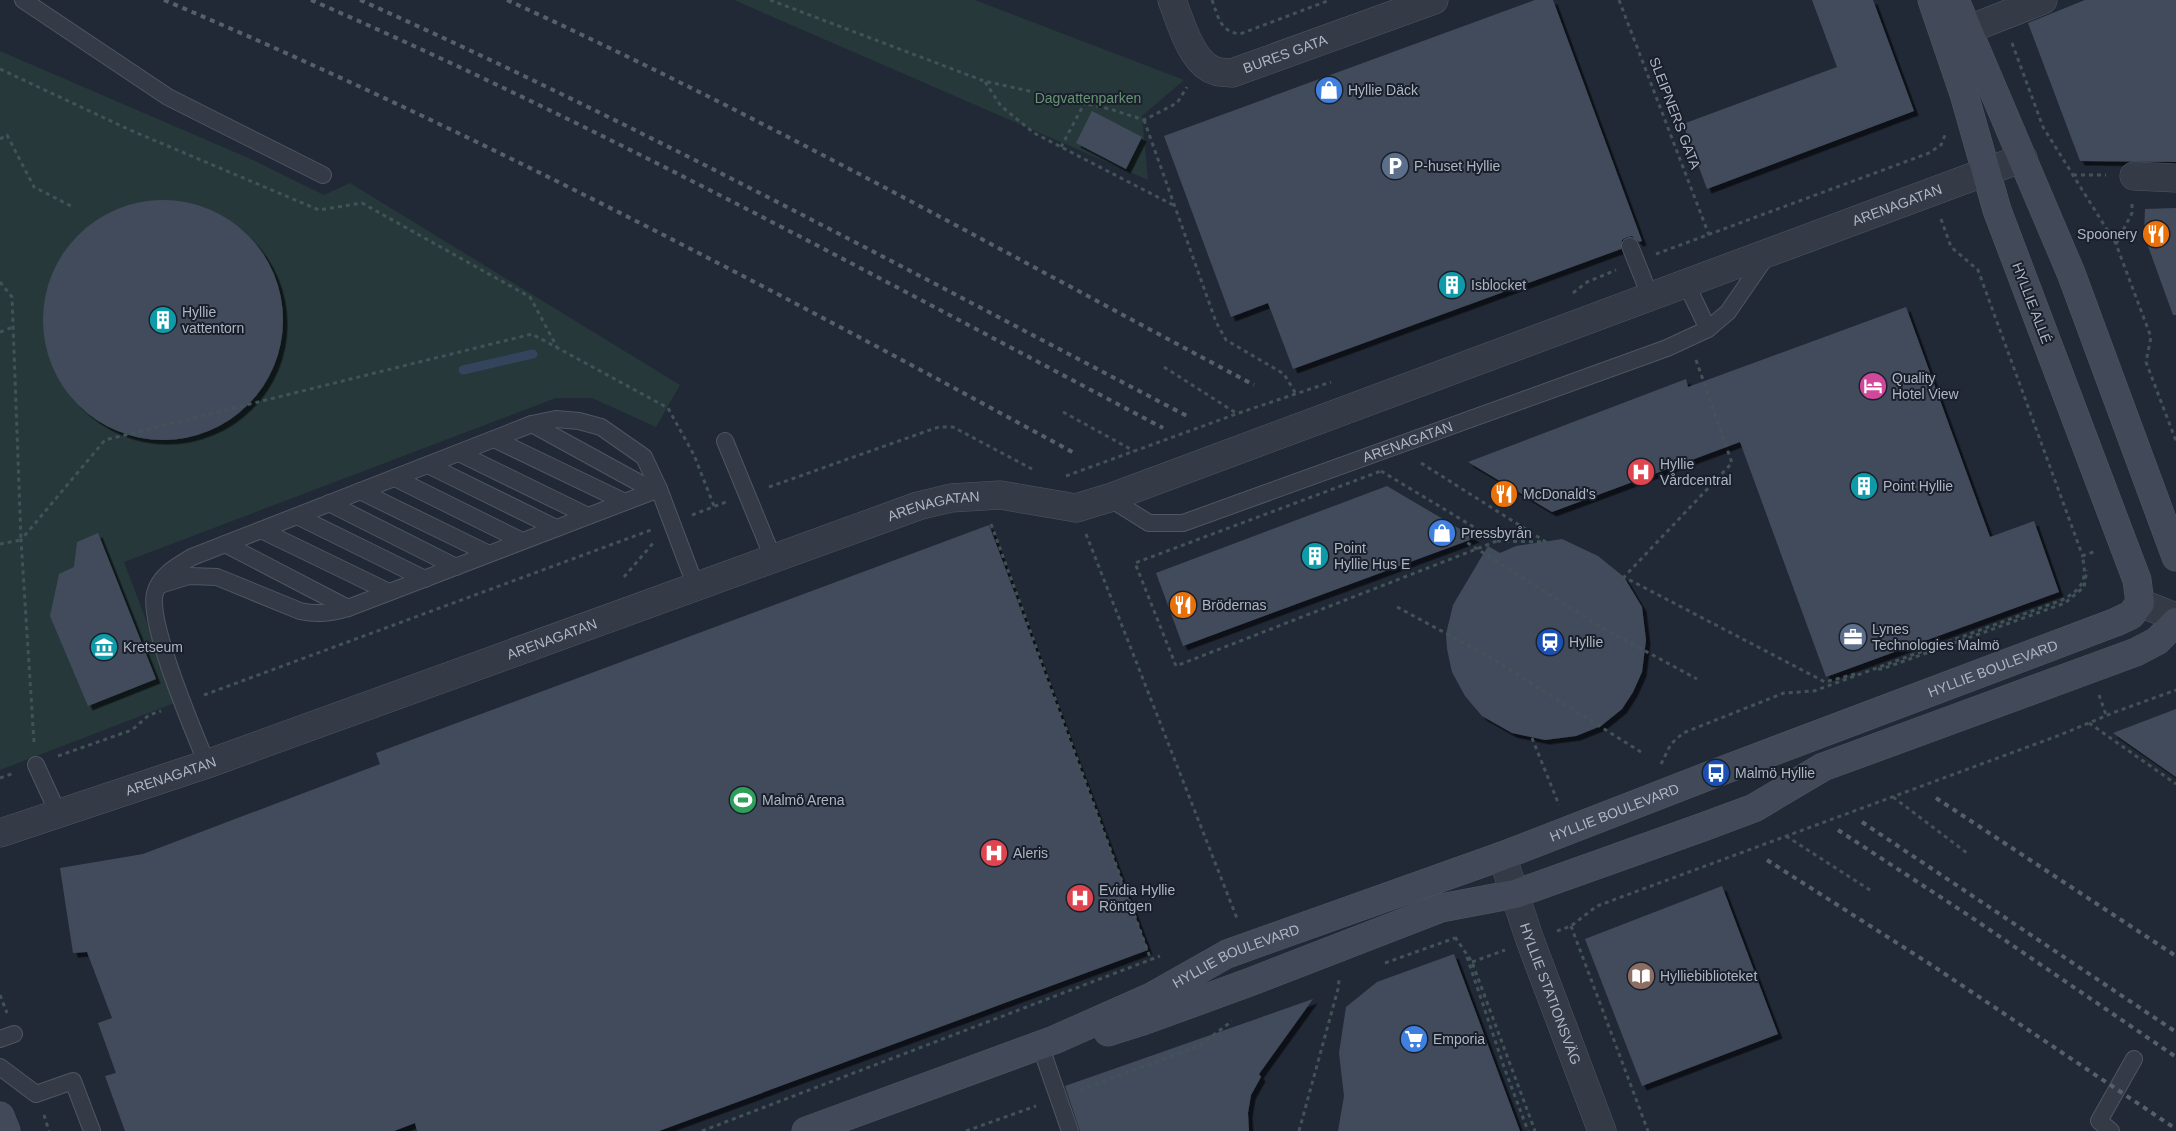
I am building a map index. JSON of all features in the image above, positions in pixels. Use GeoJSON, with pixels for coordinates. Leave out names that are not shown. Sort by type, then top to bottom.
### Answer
{"type":"FeatureCollection","features":[{"type":"Feature","properties":{"kind":"street"},"geometry":{"type":"LineString","coordinates":[[1172,0],[1192,50],[1203,63]]}},
{"type":"Feature","properties":{"kind":"street","name":"BURES GATA"},"geometry":{"type":"LineString","coordinates":[[1203,63],[1215,71],[1232,73],[1434,0]]}},
{"type":"Feature","properties":{"kind":"street","name":"HYLLIE ALLÉ"},"geometry":{"type":"LineString","coordinates":[[1932,0],[1964,94],[1997,210],[2137,580],[2140,603]]}},
{"type":"Feature","properties":{"kind":"street"},"geometry":{"type":"LineString","coordinates":[[1956,0],[2082,300],[2176,557]]}},
{"type":"Feature","properties":{"kind":"street"},"geometry":{"type":"LineString","coordinates":[[1967,30],[2043,0]]}},
{"type":"Feature","properties":{"kind":"street","name":"ARENAGATAN"},"geometry":{"type":"LineString","coordinates":[[0,833],[207,764],[918,506],[951,498],[1000,495],[1076,508],[1109,498],[2023,158]]}},
{"type":"Feature","properties":{"kind":"street"},"geometry":{"type":"LineString","coordinates":[[2134,176],[2176,178]]}},
{"type":"Feature","properties":{"kind":"street"},"geometry":{"type":"LineString","coordinates":[[2140,603],[2176,617]]}},
{"type":"Feature","properties":{"kind":"street","name":"HYLLIE BOULEVARD"},"geometry":{"type":"LineString","coordinates":[[806,1131],[1047,1042],[1151,997],[1227,954],[1502,856],[2116,622],[2131,615],[2140,603]]}},
{"type":"Feature","properties":{"kind":"street","name":"HYLLIE BOULEVARD"},"geometry":{"type":"LineString","coordinates":[[1047,1042],[1109,1032],[1143,1021],[1441,908],[1515,894],[1754,808],[1823,767],[2128,656],[2157,641],[2176,622]]}},
{"type":"Feature","properties":{"kind":"street","name":"HYLLIE STATIONSVÄG"},"geometry":{"type":"LineString","coordinates":[[1502,856],[1530,940],[1602,1131]]}},
{"type":"Feature","properties":{"kind":"street"},"geometry":{"type":"LineString","coordinates":[[0,1116],[6,1131]]}},
{"type":"Feature","properties":{"kind":"lane"},"geometry":{"type":"LineString","coordinates":[[23,0],[168,96],[323,175]]}},
{"type":"Feature","properties":{"kind":"lane"},"geometry":{"type":"LineString","coordinates":[[1630,246],[1650,296]]}},
{"type":"Feature","properties":{"kind":"lane","name":"ARENAGATAN"},"geometry":{"type":"LineString","coordinates":[[1109,498],[1149,523],[1183,523],[1668,348],[1708,329],[1728,312],[1770,251]]}},
{"type":"Feature","properties":{"kind":"lane"},"geometry":{"type":"LineString","coordinates":[[1686,283],[1708,329]]}},
{"type":"Feature","properties":{"kind":"lane"},"geometry":{"type":"LineString","coordinates":[[207,764],[183,703],[156,624],[155,594],[168,572],[192,557],[532,424],[556,419],[579,420],[602,427],[644,457],[696,587]]}},
{"type":"Feature","properties":{"kind":"lane"},"geometry":{"type":"LineString","coordinates":[[532,424],[657,490]]}},
{"type":"Feature","properties":{"kind":"lane"},"geometry":{"type":"LineString","coordinates":[[494,439],[625,502]]}},
{"type":"Feature","properties":{"kind":"lane"},"geometry":{"type":"LineString","coordinates":[[724,442],[773,558]]}},
{"type":"Feature","properties":{"kind":"lane"},"geometry":{"type":"LineString","coordinates":[[460,453],[588,516]]}},
{"type":"Feature","properties":{"kind":"lane"},"geometry":{"type":"LineString","coordinates":[[428,465],[556,528]]}},
{"type":"Feature","properties":{"kind":"lane"},"geometry":{"type":"LineString","coordinates":[[395,478],[522,541]]}},
{"type":"Feature","properties":{"kind":"lane"},"geometry":{"type":"LineString","coordinates":[[160,585],[189,576],[217,577],[300,611],[328,614],[657,490]]}},
{"type":"Feature","properties":{"kind":"lane"},"geometry":{"type":"LineString","coordinates":[[360,492],[490,554]]}},
{"type":"Feature","properties":{"kind":"lane"},"geometry":{"type":"LineString","coordinates":[[329,504],[456,567]]}},
{"type":"Feature","properties":{"kind":"lane"},"geometry":{"type":"LineString","coordinates":[[297,516],[425,578]]}},
{"type":"Feature","properties":{"kind":"lane"},"geometry":{"type":"LineString","coordinates":[[261,530],[389,592]]}},
{"type":"Feature","properties":{"kind":"lane"},"geometry":{"type":"LineString","coordinates":[[225,544],[348,608]]}},
{"type":"Feature","properties":{"kind":"lane"},"geometry":{"type":"LineString","coordinates":[[36,764],[58,813]]}},
{"type":"Feature","properties":{"kind":"lane"},"geometry":{"type":"LineString","coordinates":[[1047,1042],[1058,1098],[1070,1131]]}},
{"type":"Feature","properties":{"kind":"lane"},"geometry":{"type":"LineString","coordinates":[[2111,1131],[2099,1121],[2134,1058]]}},
{"type":"Feature","properties":{"kind":"lane"},"geometry":{"type":"LineString","coordinates":[[0,1067],[36,1094],[73,1081],[92,1131]]}},
{"type":"Feature","properties":{"kind":"path"},"geometry":{"type":"LineString","coordinates":[[770,0],[984,81],[1144,120],[1176,103],[1203,63]]}},
{"type":"Feature","properties":{"kind":"path"},"geometry":{"type":"LineString","coordinates":[[782,5],[784,0]]}},
{"type":"Feature","properties":{"kind":"path"},"geometry":{"type":"LineString","coordinates":[[1212,0],[1221,25],[1230,33],[1240,34],[1330,0]]}},
{"type":"Feature","properties":{"kind":"path","name":"SLEIPNERS GATA"},"geometry":{"type":"LineString","coordinates":[[1620,0],[1709,235]]}},
{"type":"Feature","properties":{"kind":"path"},"geometry":{"type":"LineString","coordinates":[[2002,17],[2044,127],[2116,244],[2151,337],[2146,362],[2176,441]]}},
{"type":"Feature","properties":{"kind":"path"},"geometry":{"type":"LineString","coordinates":[[0,69],[130,130],[318,210],[362,203],[530,297],[557,347]]}},
{"type":"Feature","properties":{"kind":"path"},"geometry":{"type":"LineString","coordinates":[[984,81],[1001,106],[1034,133],[1175,206]]}},
{"type":"Feature","properties":{"kind":"path"},"geometry":{"type":"LineString","coordinates":[[1061,146],[1084,104]]}},
{"type":"Feature","properties":{"kind":"path"},"geometry":{"type":"LineString","coordinates":[[1144,120],[1216,322],[1226,340],[1284,374],[1296,394]]}},
{"type":"Feature","properties":{"kind":"path"},"geometry":{"type":"LineString","coordinates":[[0,138],[7,135],[34,187],[71,206]]}},
{"type":"Feature","properties":{"kind":"path"},"geometry":{"type":"LineString","coordinates":[[1569,297],[1587,282],[1636,261],[1929,153]]}},
{"type":"Feature","properties":{"kind":"path"},"geometry":{"type":"LineString","coordinates":[[2072,175],[2134,176],[2132,213],[2116,244]]}},
{"type":"Feature","properties":{"kind":"path"},"geometry":{"type":"LineString","coordinates":[[1654,770],[1661,764],[1671,744],[1683,733],[1784,693],[1814,691],[2053,604],[2074,594],[2082,586],[2086,570],[2082,556],[1978,270],[1951,247]]}},
{"type":"Feature","properties":{"kind":"path"},"geometry":{"type":"LineString","coordinates":[[0,282],[12,297],[21,540],[36,764]]}},
{"type":"Feature","properties":{"kind":"path"},"geometry":{"type":"LineString","coordinates":[[0,332],[13,327]]}},
{"type":"Feature","properties":{"kind":"path"},"geometry":{"type":"LineString","coordinates":[[0,544],[21,540],[106,440],[532,334],[668,408],[694,454],[714,506]]}},
{"type":"Feature","properties":{"kind":"path"},"geometry":{"type":"LineString","coordinates":[[1689,338],[1732,464],[1624,577],[1824,682],[1876,669]]}},
{"type":"Feature","properties":{"kind":"path"},"geometry":{"type":"LineString","coordinates":[[1164,367],[1236,414]]}},
{"type":"Feature","properties":{"kind":"path"},"geometry":{"type":"LineString","coordinates":[[1056,477],[1066,477],[1236,414],[1339,380]]}},
{"type":"Feature","properties":{"kind":"path"},"geometry":{"type":"LineString","coordinates":[[1063,412],[1134,451]]}},
{"type":"Feature","properties":{"kind":"path"},"geometry":{"type":"LineString","coordinates":[[0,778],[132,730],[149,715],[670,522],[933,429],[947,426],[953,427],[1039,473]]}},
{"type":"Feature","properties":{"kind":"path"},"geometry":{"type":"LineString","coordinates":[[1411,441],[1419,462],[1546,542],[1498,541],[1176,666],[1135,563],[1381,471],[1498,541]]}},
{"type":"Feature","properties":{"kind":"path"},"geometry":{"type":"LineString","coordinates":[[702,1131],[1151,960],[980,495]]}},
{"type":"Feature","properties":{"kind":"path"},"geometry":{"type":"LineString","coordinates":[[1076,508],[1240,926]]}},
{"type":"Feature","properties":{"kind":"path"},"geometry":{"type":"LineString","coordinates":[[624,577],[670,522]]}},
{"type":"Feature","properties":{"kind":"path"},"geometry":{"type":"LineString","coordinates":[[1447,530],[1594,623],[1697,679]]}},
{"type":"Feature","properties":{"kind":"path"},"geometry":{"type":"LineString","coordinates":[[1397,607],[1488,656],[1644,754]]}},
{"type":"Feature","properties":{"kind":"path"},"geometry":{"type":"LineString","coordinates":[[1648,1131],[1571,926],[1597,906],[2176,690]]}},
{"type":"Feature","properties":{"kind":"path"},"geometry":{"type":"LineString","coordinates":[[2088,723],[2176,784]]}},
{"type":"Feature","properties":{"kind":"path"},"geometry":{"type":"LineString","coordinates":[[1532,738],[1560,808]]}},
{"type":"Feature","properties":{"kind":"path"},"geometry":{"type":"LineString","coordinates":[[1892,796],[1967,853]]}},
{"type":"Feature","properties":{"kind":"path"},"geometry":{"type":"LineString","coordinates":[[1785,836],[1873,892]]}},
{"type":"Feature","properties":{"kind":"path"},"geometry":{"type":"LineString","coordinates":[[1384,964],[1455,938]]}},
{"type":"Feature","properties":{"kind":"path"},"geometry":{"type":"LineString","coordinates":[[1465,950],[1504,1068],[1528,1131]]}},
{"type":"Feature","properties":{"kind":"path"},"geometry":{"type":"LineString","coordinates":[[1472,962],[1535,1131]]}},
{"type":"Feature","properties":{"kind":"path"},"geometry":{"type":"LineString","coordinates":[[1329,983],[1348,976]]}},
{"type":"Feature","properties":{"kind":"path"},"geometry":{"type":"LineString","coordinates":[[1299,1131],[1339,980]]}},
{"type":"Feature","properties":{"kind":"path"},"geometry":{"type":"LineString","coordinates":[[966,1131],[1200,1046],[1236,1018]]}},
{"type":"Feature","properties":{"kind":"green space","name":"Dagvattenparken"},"geometry":{"type":"Polygon","coordinates":[[[734,0],[975,0],[1184,80],[1142,116],[1148,180],[734,0]]]}},
{"type":"Feature","properties":{"kind":"green space"},"geometry":{"type":"Polygon","coordinates":[[[0,51],[253,160],[324,195],[350,183],[680,385],[656,427],[592,398],[556,398],[124,562],[177,702],[0,770],[0,51]]]}},
{"type":"Feature","properties":{"kind":"building","name":"P-huset Hyllie"},"geometry":{"type":"Polygon","coordinates":[[[1535,0],[1553,0],[1642,241],[1639,242],[1632,236],[1627,237],[1622,240],[1621,249],[1293,369],[1268,303],[1231,317],[1164,136],[1535,0]]]}},
{"type":"Feature","properties":{"kind":"building"},"geometry":{"type":"Polygon","coordinates":[[[1812,0],[1873,0],[1914,111],[1707,189],[1683,124],[1837,67],[1812,0]]]}},
{"type":"Feature","properties":{"kind":"building"},"geometry":{"type":"Polygon","coordinates":[[[2085,0],[2176,0],[2176,162],[2080,161],[2028,23],[2085,0]]]}},
{"type":"Feature","properties":{"kind":"building"},"geometry":{"type":"Polygon","coordinates":[[[1092,111],[1142,137],[1126,169],[1076,143],[1092,111]]]}},
{"type":"Feature","properties":{"kind":"building","name":"Hyllie vattentorn"},"geometry":{"type":"Polygon","coordinates":[[[163,200],[186,202],[209,209],[230,220],[248,235],[263,253],[274,274],[281,297],[283,320],[281,343],[274,366],[263,387],[248,405],[230,420],[209,431],[186,438],[163,440],[140,438],[117,431],[96,420],[78,405],[63,387],[52,366],[45,343],[43,320],[45,297],[52,274],[63,253],[78,235],[96,220],[117,209],[140,202],[163,200]]]}},
{"type":"Feature","properties":{"kind":"building"},"geometry":{"type":"Polygon","coordinates":[[[2176,208],[2176,315],[2173,315],[2144,235],[2145,209],[2176,208]]]}},
{"type":"Feature","properties":{"kind":"building","name":"Point Hyllie"},"geometry":{"type":"Polygon","coordinates":[[[1906,307],[1990,537],[2034,521],[2059,592],[1826,677],[1740,442],[1552,512],[1468,462],[1686,379],[1688,387],[1906,307]]]}},
{"type":"Feature","properties":{"kind":"building","name":"Point Hyllie Hus E"},"geometry":{"type":"Polygon","coordinates":[[[1387,486],[1475,538],[1183,646],[1156,573],[1387,486]]]}},
{"type":"Feature","properties":{"kind":"building","name":"Malmö Arena"},"geometry":{"type":"Polygon","coordinates":[[[989,525],[1148,950],[659,1131],[417,1131],[415,1123],[394,1131],[125,1131],[105,1076],[116,1073],[98,1023],[112,1018],[87,952],[73,953],[60,868],[143,854],[380,764],[376,753],[989,525]]]}},
{"type":"Feature","properties":{"kind":"building","name":"Kretseum"},"geometry":{"type":"Polygon","coordinates":[[[98,533],[156,679],[88,706],[50,616],[59,574],[74,567],[77,542],[98,533]]]}},
{"type":"Feature","properties":{"kind":"building"},"geometry":{"type":"Polygon","coordinates":[[[1562,539],[1598,556],[1624,577],[1642,607],[1646,640],[1642,672],[1633,692],[1622,709],[1601,726],[1576,736],[1545,740],[1512,733],[1482,716],[1465,696],[1452,672],[1446,634],[1453,605],[1488,546],[1500,553],[1516,546],[1562,539]]]}},
{"type":"Feature","properties":{"kind":"building"},"geometry":{"type":"Polygon","coordinates":[[[2176,709],[2176,777],[2113,733],[2176,709]]]}},
{"type":"Feature","properties":{"kind":"building"},"geometry":{"type":"Polygon","coordinates":[[[1722,886],[1778,1034],[1642,1086],[1585,939],[1722,886]]]}},
{"type":"Feature","properties":{"kind":"building","name":"Emporia"},"geometry":{"type":"Polygon","coordinates":[[[1454,954],[1520,1131],[1338,1131],[1344,1096],[1339,1053],[1346,1007],[1377,982],[1454,954]]]}},
{"type":"Feature","properties":{"kind":"building"},"geometry":{"type":"Polygon","coordinates":[[[1313,999],[1259,1074],[1261,1077],[1251,1095],[1248,1113],[1249,1131],[1080,1131],[1065,1086],[1313,999]]]}},
{"type":"Feature","properties":{"kind":"waterway"},"geometry":{"type":"LineString","coordinates":[[463,370],[533,354]]}},
{"type":"Feature","properties":{"kind":"railway"},"geometry":{"type":"LineString","coordinates":[[164,0],[281,51],[512,159],[852,333],[1076,454]]}},
{"type":"Feature","properties":{"kind":"railway"},"geometry":{"type":"LineString","coordinates":[[311,0],[420,49],[635,152],[847,261],[1163,428]]}},
{"type":"Feature","properties":{"kind":"railway"},"geometry":{"type":"LineString","coordinates":[[360,0],[465,48],[673,149],[1187,416]]}},
{"type":"Feature","properties":{"kind":"railway"},"geometry":{"type":"LineString","coordinates":[[507,0],[602,44],[790,138],[1254,385]]}},
{"type":"Feature","properties":{"kind":"railway"},"geometry":{"type":"LineString","coordinates":[[1936,798],[2176,956]]}},
{"type":"Feature","properties":{"kind":"railway"},"geometry":{"type":"LineString","coordinates":[[1862,822],[2176,1032]]}},
{"type":"Feature","properties":{"kind":"railway"},"geometry":{"type":"LineString","coordinates":[[1838,830],[1968,915],[2176,1057]]}},
{"type":"Feature","properties":{"kind":"railway"},"geometry":{"type":"LineString","coordinates":[[1767,860],[1933,966],[2176,1129]]}},
{"type":"Feature","properties":{"kind":"place","name":"Hyllie Däck"},"geometry":{"type":"Point","coordinates":[1329,90]}},
{"type":"Feature","properties":{"kind":"place","name":"P-huset Hyllie"},"geometry":{"type":"Point","coordinates":[1395,166]}},
{"type":"Feature","properties":{"kind":"place","name":"Spoonery"},"geometry":{"type":"Point","coordinates":[2156,234]}},
{"type":"Feature","properties":{"kind":"place","name":"Isblocket"},"geometry":{"type":"Point","coordinates":[1452,285]}},
{"type":"Feature","properties":{"kind":"place","name":"Hyllie vattentorn"},"geometry":{"type":"Point","coordinates":[163,320]}},
{"type":"Feature","properties":{"kind":"place","name":"Quality Hotel View"},"geometry":{"type":"Point","coordinates":[1873,386]}},
{"type":"Feature","properties":{"kind":"place","name":"Hyllie Vårdcentral"},"geometry":{"type":"Point","coordinates":[1641,472]}},
{"type":"Feature","properties":{"kind":"place","name":"Point Hyllie"},"geometry":{"type":"Point","coordinates":[1864,486]}},
{"type":"Feature","properties":{"kind":"place","name":"McDonald's"},"geometry":{"type":"Point","coordinates":[1504,494]}},
{"type":"Feature","properties":{"kind":"place","name":"Pressbyrån"},"geometry":{"type":"Point","coordinates":[1442,533]}},
{"type":"Feature","properties":{"kind":"place","name":"Point Hyllie Hus E"},"geometry":{"type":"Point","coordinates":[1315,556]}},
{"type":"Feature","properties":{"kind":"place","name":"Brödernas"},"geometry":{"type":"Point","coordinates":[1183,605]}},
{"type":"Feature","properties":{"kind":"place","name":"Lynes Technologies Malmö"},"geometry":{"type":"Point","coordinates":[1853,637]}},
{"type":"Feature","properties":{"kind":"place","name":"Hyllie"},"geometry":{"type":"Point","coordinates":[1550,642]}},
{"type":"Feature","properties":{"kind":"place","name":"Kretseum"},"geometry":{"type":"Point","coordinates":[104,647]}},
{"type":"Feature","properties":{"kind":"place","name":"Malmö Hyllie"},"geometry":{"type":"Point","coordinates":[1716,773]}},
{"type":"Feature","properties":{"kind":"place","name":"Malmö Arena"},"geometry":{"type":"Point","coordinates":[743,800]}},
{"type":"Feature","properties":{"kind":"place","name":"Aleris"},"geometry":{"type":"Point","coordinates":[994,853]}},
{"type":"Feature","properties":{"kind":"place","name":"Evidia Hyllie Röntgen"},"geometry":{"type":"Point","coordinates":[1080,898]}},
{"type":"Feature","properties":{"kind":"place","name":"Hylliebiblioteket"},"geometry":{"type":"Point","coordinates":[1641,976]}},
{"type":"Feature","properties":{"kind":"place","name":"Emporia"},"geometry":{"type":"Point","coordinates":[1414,1039]}}]}
